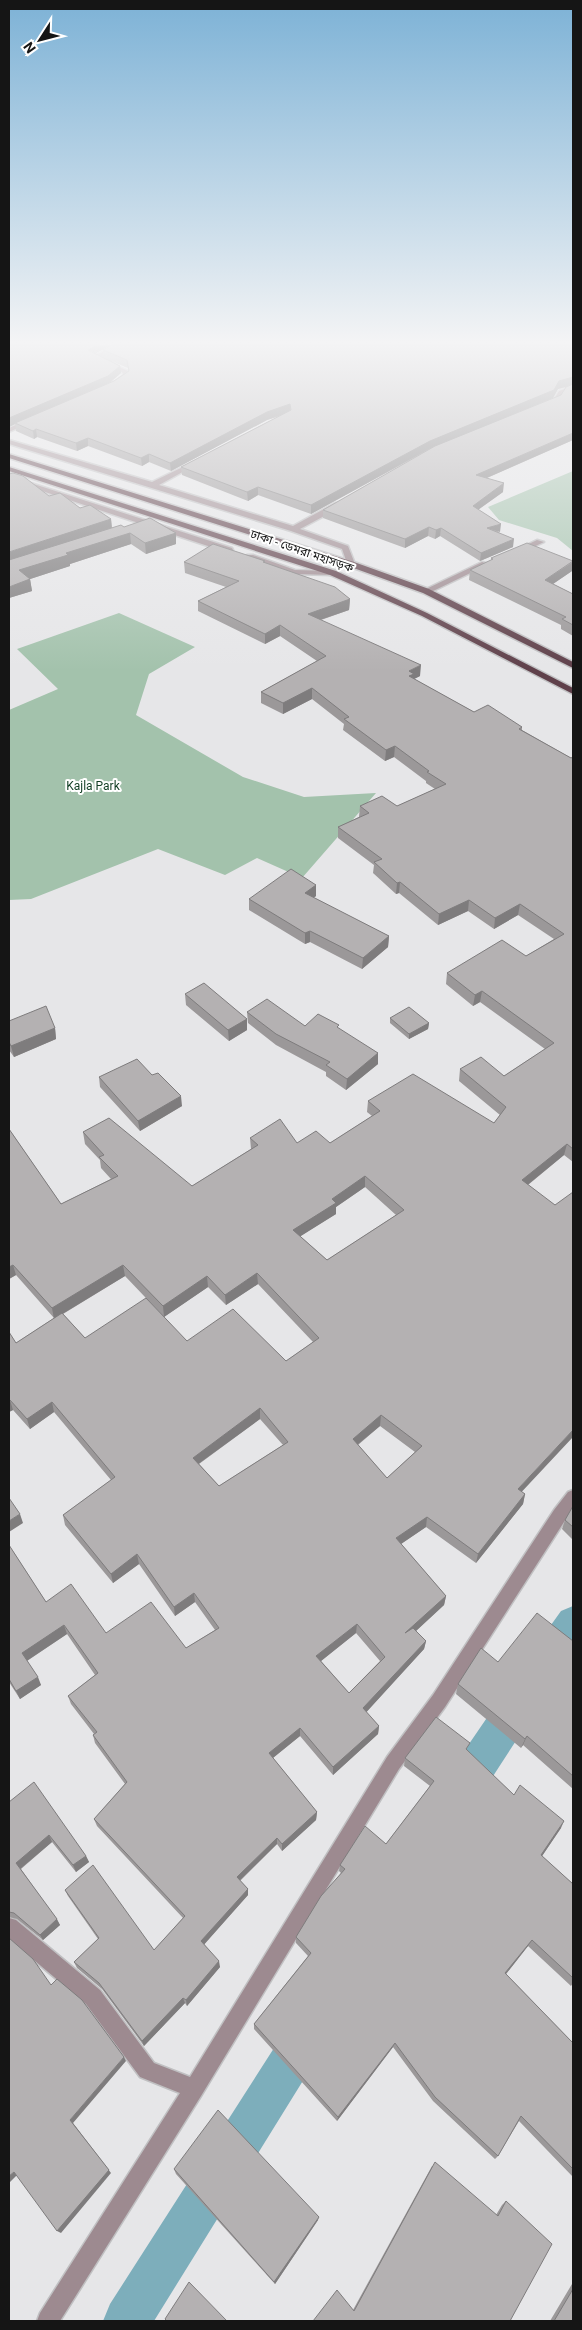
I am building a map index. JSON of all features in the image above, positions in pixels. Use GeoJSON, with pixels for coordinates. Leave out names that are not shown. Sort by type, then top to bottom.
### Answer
{"type":"FeatureCollection","features":[{"type":"Feature","properties":{"kind":"main road","name":"ঢাকা - ডেমরা মহাসড়ক"},"geometry":{"type":"LineString","coordinates":[[9,456],[351,564],[426,591],[573,665]]}},
{"type":"Feature","properties":{"kind":"main road","name":"ঢাকা - ডেমরা মহাসড়ক"},"geometry":{"type":"LineString","coordinates":[[9,469],[333,573],[374,590],[465,634],[573,691]]}},
{"type":"Feature","properties":{"kind":"street"},"geometry":{"type":"LineString","coordinates":[[48,454],[294,529],[345,548],[351,564]]}},
{"type":"Feature","properties":{"kind":"street"},"geometry":{"type":"LineString","coordinates":[[153,485],[201,460]]}},
{"type":"Feature","properties":{"kind":"street"},"geometry":{"type":"LineString","coordinates":[[9,478],[294,572],[333,573]]}},
{"type":"Feature","properties":{"kind":"street"},"geometry":{"type":"LineString","coordinates":[[294,529],[346,500]]}},
{"type":"Feature","properties":{"kind":"street"},"geometry":{"type":"LineString","coordinates":[[131,528],[147,523]]}},
{"type":"Feature","properties":{"kind":"street"},"geometry":{"type":"LineString","coordinates":[[506,555],[540,542]]}},
{"type":"Feature","properties":{"kind":"street"},"geometry":{"type":"LineString","coordinates":[[426,591],[490,562]]}},
{"type":"Feature","properties":{"kind":"street"},"geometry":{"type":"LineString","coordinates":[[48,2321],[194,2089],[393,1763],[439,1701],[559,1515],[573,1498]]}},
{"type":"Feature","properties":{"kind":"street"},"geometry":{"type":"LineString","coordinates":[[9,1927],[92,1997],[147,2070],[194,2089]]}},
{"type":"Feature","properties":{"kind":"green space"},"geometry":{"type":"Polygon","coordinates":[[[573,471],[573,551],[557,538],[499,520],[488,507],[573,471]]]}},
{"type":"Feature","properties":{"kind":"green space","name":"Kajla Park"},"geometry":{"type":"Polygon","coordinates":[[[119,613],[195,647],[149,674],[136,715],[243,777],[304,797],[376,793],[302,878],[257,858],[225,875],[158,849],[31,899],[9,900],[9,710],[58,689],[17,649],[119,613]]]}},
{"type":"Feature","properties":{"kind":"building"},"geometry":{"type":"Polygon","coordinates":[[[130,454],[188,454],[170,463],[149,454],[141,458],[130,454]]]}},
{"type":"Feature","properties":{"kind":"building"},"geometry":{"type":"Polygon","coordinates":[[[207,454],[406,454],[311,505],[258,487],[247,492],[181,467],[207,454]]]}},
{"type":"Feature","properties":{"kind":"building"},"geometry":{"type":"Polygon","coordinates":[[[421,454],[525,454],[476,475],[504,483],[473,506],[501,524],[487,528],[514,539],[481,553],[441,528],[436,530],[429,527],[405,539],[323,510],[421,454]]]}},
{"type":"Feature","properties":{"kind":"building"},"geometry":{"type":"Polygon","coordinates":[[[13,473],[23,476],[49,496],[60,493],[80,508],[90,505],[111,519],[9,552],[9,474],[13,473]]]}},
{"type":"Feature","properties":{"kind":"building"},"geometry":{"type":"Polygon","coordinates":[[[150,518],[176,533],[145,543],[130,533],[66,553],[68,555],[19,570],[30,579],[9,587],[9,560],[121,525],[124,527],[150,518]]]}},
{"type":"Feature","properties":{"kind":"building"},"geometry":{"type":"Polygon","coordinates":[[[527,543],[573,561],[545,580],[573,594],[573,625],[562,619],[566,617],[470,570],[493,559],[491,558],[527,543]]]}},
{"type":"Feature","properties":{"kind":"building"},"geometry":{"type":"Polygon","coordinates":[[[213,544],[335,587],[350,599],[308,614],[421,665],[409,671],[414,674],[409,676],[474,712],[488,705],[522,727],[519,729],[571,758],[573,757],[573,1149],[567,1144],[522,1180],[555,1205],[573,1192],[573,1430],[518,1489],[525,1494],[478,1554],[427,1517],[396,1538],[446,1596],[405,1633],[413,1628],[426,1641],[363,1708],[379,1726],[333,1767],[300,1728],[269,1753],[317,1812],[282,1844],[277,1838],[237,1877],[248,1889],[201,1941],[219,1961],[186,2000],[183,1998],[142,2041],[99,1983],[74,1962],[99,1938],[65,1890],[93,1865],[154,1950],[185,1916],[94,1819],[127,1782],[93,1735],[97,1732],[68,1696],[98,1673],[64,1625],[22,1653],[38,1677],[16,1691],[9,1679],[9,1545],[46,1602],[71,1584],[106,1633],[151,1602],[186,1648],[219,1628],[194,1593],[174,1607],[137,1554],[111,1574],[63,1515],[115,1477],[52,1402],[27,1419],[9,1400],[9,1332],[16,1343],[62,1313],[85,1338],[146,1298],[187,1341],[233,1309],[286,1361],[319,1338],[257,1273],[225,1295],[207,1276],[163,1306],[123,1265],[52,1308],[13,1265],[9,1267],[9,1129],[61,1204],[118,1176],[99,1157],[104,1155],[83,1132],[109,1118],[192,1186],[258,1145],[250,1138],[280,1119],[297,1143],[316,1131],[330,1143],[380,1111],[368,1101],[413,1074],[494,1123],[506,1107],[460,1069],[481,1057],[504,1076],[554,1043],[482,991],[475,995],[447,973],[502,940],[526,956],[564,934],[520,904],[495,918],[469,900],[439,914],[400,882],[397,883],[374,862],[382,859],[338,827],[369,813],[360,806],[382,796],[397,806],[446,784],[427,772],[429,771],[395,746],[386,750],[344,719],[349,717],[312,688],[283,703],[261,692],[326,656],[280,625],[265,634],[198,601],[239,581],[184,562],[213,544]],[[365,1176],[332,1199],[336,1203],[293,1230],[327,1260],[404,1210],[365,1176]],[[260,1408],[193,1458],[219,1486],[288,1442],[260,1408]],[[381,1415],[353,1439],[387,1478],[422,1446],[381,1415]],[[357,1624],[316,1656],[349,1693],[385,1657],[357,1624]]]}},
{"type":"Feature","properties":{"kind":"building"},"geometry":{"type":"Polygon","coordinates":[[[291,869],[316,885],[305,893],[389,936],[363,958],[310,931],[305,933],[249,899],[291,869]]]}},
{"type":"Feature","properties":{"kind":"building"},"geometry":{"type":"Polygon","coordinates":[[[204,983],[247,1019],[228,1030],[185,994],[204,983]]]}},
{"type":"Feature","properties":{"kind":"building"},"geometry":{"type":"Polygon","coordinates":[[[267,999],[305,1026],[318,1014],[339,1025],[337,1027],[378,1053],[347,1079],[326,1065],[330,1062],[276,1034],[247,1012],[267,999]]]}},
{"type":"Feature","properties":{"kind":"building"},"geometry":{"type":"Polygon","coordinates":[[[46,1006],[55,1028],[11,1046],[9,1042],[9,1021],[46,1006]]]}},
{"type":"Feature","properties":{"kind":"building"},"geometry":{"type":"Polygon","coordinates":[[[409,1007],[429,1023],[409,1034],[390,1018],[409,1007]]]}},
{"type":"Feature","properties":{"kind":"building"},"geometry":{"type":"Polygon","coordinates":[[[137,1059],[152,1075],[158,1073],[181,1096],[138,1121],[99,1077],[137,1059]]]}},
{"type":"Feature","properties":{"kind":"building"},"geometry":{"type":"Polygon","coordinates":[[[9,1498],[20,1514],[9,1521],[9,1498]]]}},
{"type":"Feature","properties":{"kind":"building"},"geometry":{"type":"Polygon","coordinates":[[[573,1506],[573,1527],[565,1520],[573,1506]]]}},
{"type":"Feature","properties":{"kind":"building"},"geometry":{"type":"Polygon","coordinates":[[[537,1613],[573,1641],[573,1776],[527,1736],[525,1739],[458,1684],[481,1648],[498,1662],[537,1613]]]}},
{"type":"Feature","properties":{"kind":"building"},"geometry":{"type":"Polygon","coordinates":[[[436,1717],[470,1743],[466,1749],[514,1795],[520,1785],[564,1821],[541,1855],[573,1884],[573,1978],[532,1940],[505,1973],[573,2043],[573,2169],[521,2116],[498,2156],[435,2097],[395,2043],[338,2117],[254,2024],[311,1953],[296,1937],[321,1896],[345,1869],[340,1865],[365,1826],[386,1844],[434,1781],[405,1758],[436,1717]]]}},
{"type":"Feature","properties":{"kind":"building"},"geometry":{"type":"Polygon","coordinates":[[[34,1782],[86,1856],[73,1865],[49,1835],[16,1863],[57,1919],[40,1935],[14,1913],[9,1912],[9,1802],[34,1782]]]}},
{"type":"Feature","properties":{"kind":"building"},"geometry":{"type":"Polygon","coordinates":[[[9,1938],[33,1959],[51,1985],[57,1979],[82,2000],[124,2057],[70,2120],[109,2170],[57,2231],[14,2172],[9,2176],[9,1938]]]}},
{"type":"Feature","properties":{"kind":"building"},"geometry":{"type":"Polygon","coordinates":[[[218,2110],[319,2217],[274,2282],[174,2169],[218,2110]]]}},
{"type":"Feature","properties":{"kind":"building"},"geometry":{"type":"Polygon","coordinates":[[[435,2162],[498,2216],[506,2201],[552,2244],[510,2321],[313,2321],[337,2290],[354,2311],[435,2162]]]}},
{"type":"Feature","properties":{"kind":"building"},"geometry":{"type":"Polygon","coordinates":[[[189,2282],[227,2321],[167,2321],[165,2319],[189,2282]]]}},
{"type":"Feature","properties":{"kind":"building"},"geometry":{"type":"Polygon","coordinates":[[[573,2289],[573,2321],[554,2321],[573,2289]]]}},
{"type":"Feature","properties":{"kind":"waterway"},"geometry":{"type":"LineString","coordinates":[[544,1666],[573,1623]]}},
{"type":"Feature","properties":{"kind":"waterway"},"geometry":{"type":"LineString","coordinates":[[459,1793],[521,1700]]}},
{"type":"Feature","properties":{"kind":"waterway"},"geometry":{"type":"LineString","coordinates":[[127,2321],[307,2035]]}}]}
